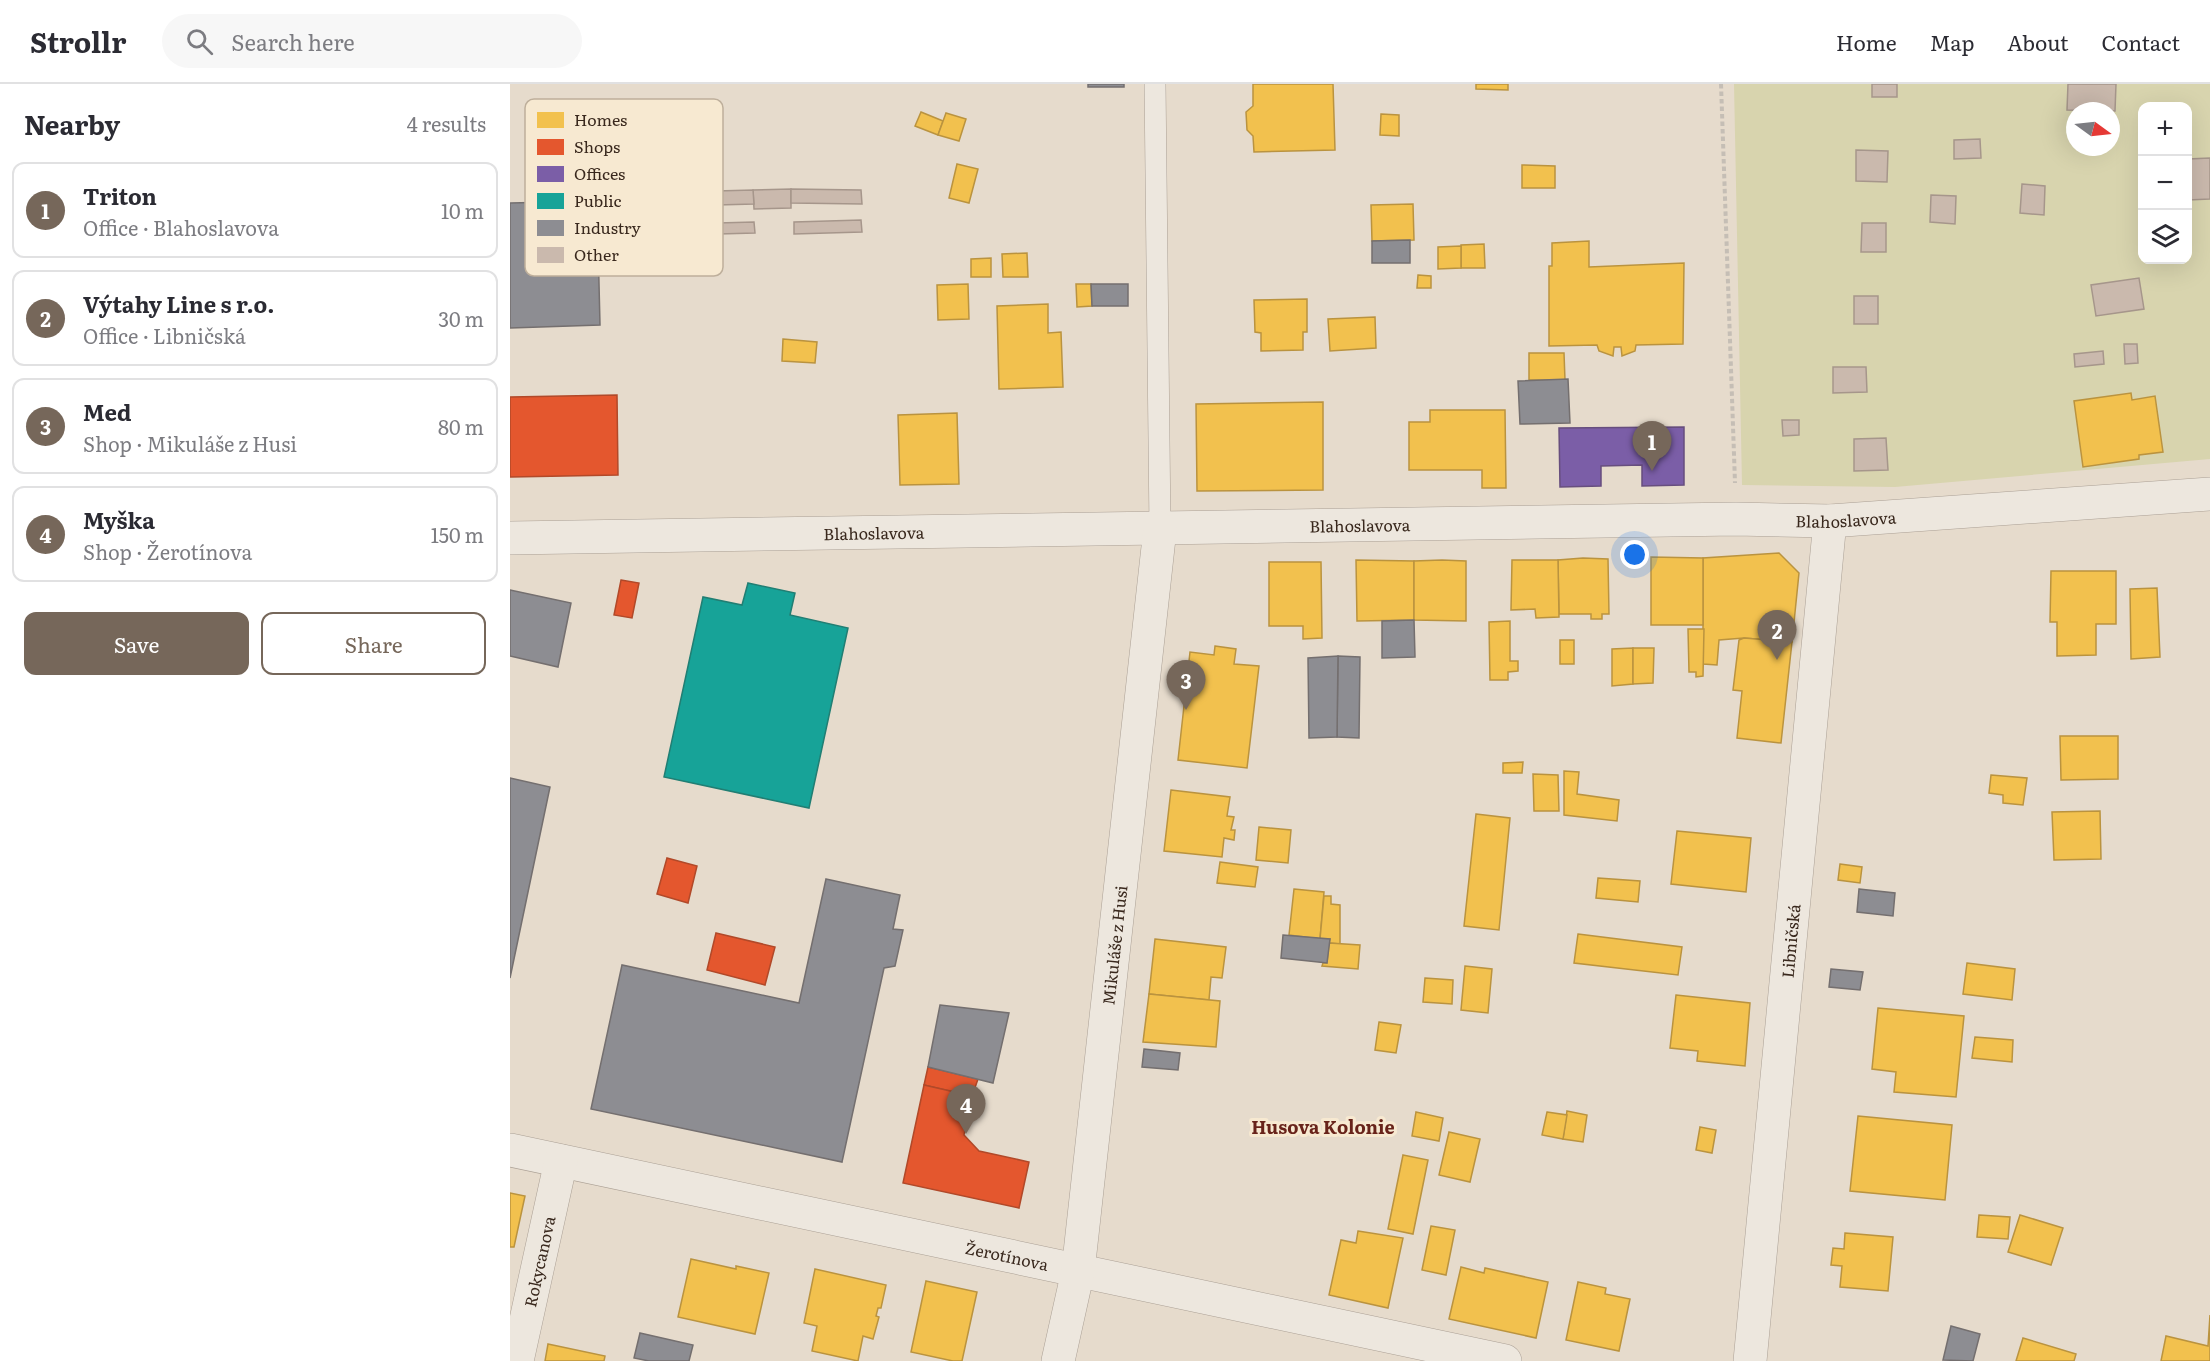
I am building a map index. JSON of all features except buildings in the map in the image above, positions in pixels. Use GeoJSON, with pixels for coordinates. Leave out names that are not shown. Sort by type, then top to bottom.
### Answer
{"type":"FeatureCollection","features":[{"type":"Feature","properties":{"kind":"street","name":"Blahoslavova"},"geometry":{"type":"LineString","coordinates":[[510,538],[1737,519],[1830,520],[2210,494]]}},
{"type":"Feature","properties":{"kind":"street","name":"Libničská"},"geometry":{"type":"LineString","coordinates":[[1750,1361],[1830,520]]}},
{"type":"Feature","properties":{"kind":"street","name":"Mikuláše z Husi"},"geometry":{"type":"LineString","coordinates":[[1058,1361],[1078,1271],[1160,529]]}},
{"type":"Feature","properties":{"kind":"street","name":"Žerotínova"},"geometry":{"type":"LineString","coordinates":[[510,1150],[1505,1361]]}},
{"type":"Feature","properties":{"kind":"street","name":"Rokycanova"},"geometry":{"type":"LineString","coordinates":[[517,1361],[561,1161]]}},
{"type":"Feature","properties":{"kind":"lane"},"geometry":{"type":"LineString","coordinates":[[1155,84],[1160,529]]}},
{"type":"Feature","properties":{"kind":"path"},"geometry":{"type":"LineString","coordinates":[[1721,84],[1737,519]]}},
{"type":"Feature","properties":{"kind":"shaded area"},"geometry":{"type":"Polygon","coordinates":[[[1734,84],[2210,84],[2210,459],[1895,487],[1742,485],[1734,84]]]}},
{"type":"Feature","properties":{"kind":"place","name":"Triton"},"geometry":{"type":"Point","coordinates":[1652,471]}},
{"type":"Feature","properties":{"kind":"place","name":"Výtahy Line s r.o."},"geometry":{"type":"Point","coordinates":[1777,660]}},
{"type":"Feature","properties":{"kind":"place","name":"Med"},"geometry":{"type":"Point","coordinates":[1186,710]}},
{"type":"Feature","properties":{"kind":"place","name":"Myška"},"geometry":{"type":"Point","coordinates":[966,1134]}},
{"type":"Feature","properties":{"kind":"district","name":"Husova Kolonie"},"geometry":{"type":"Point","coordinates":[1323,1126]}}]}
